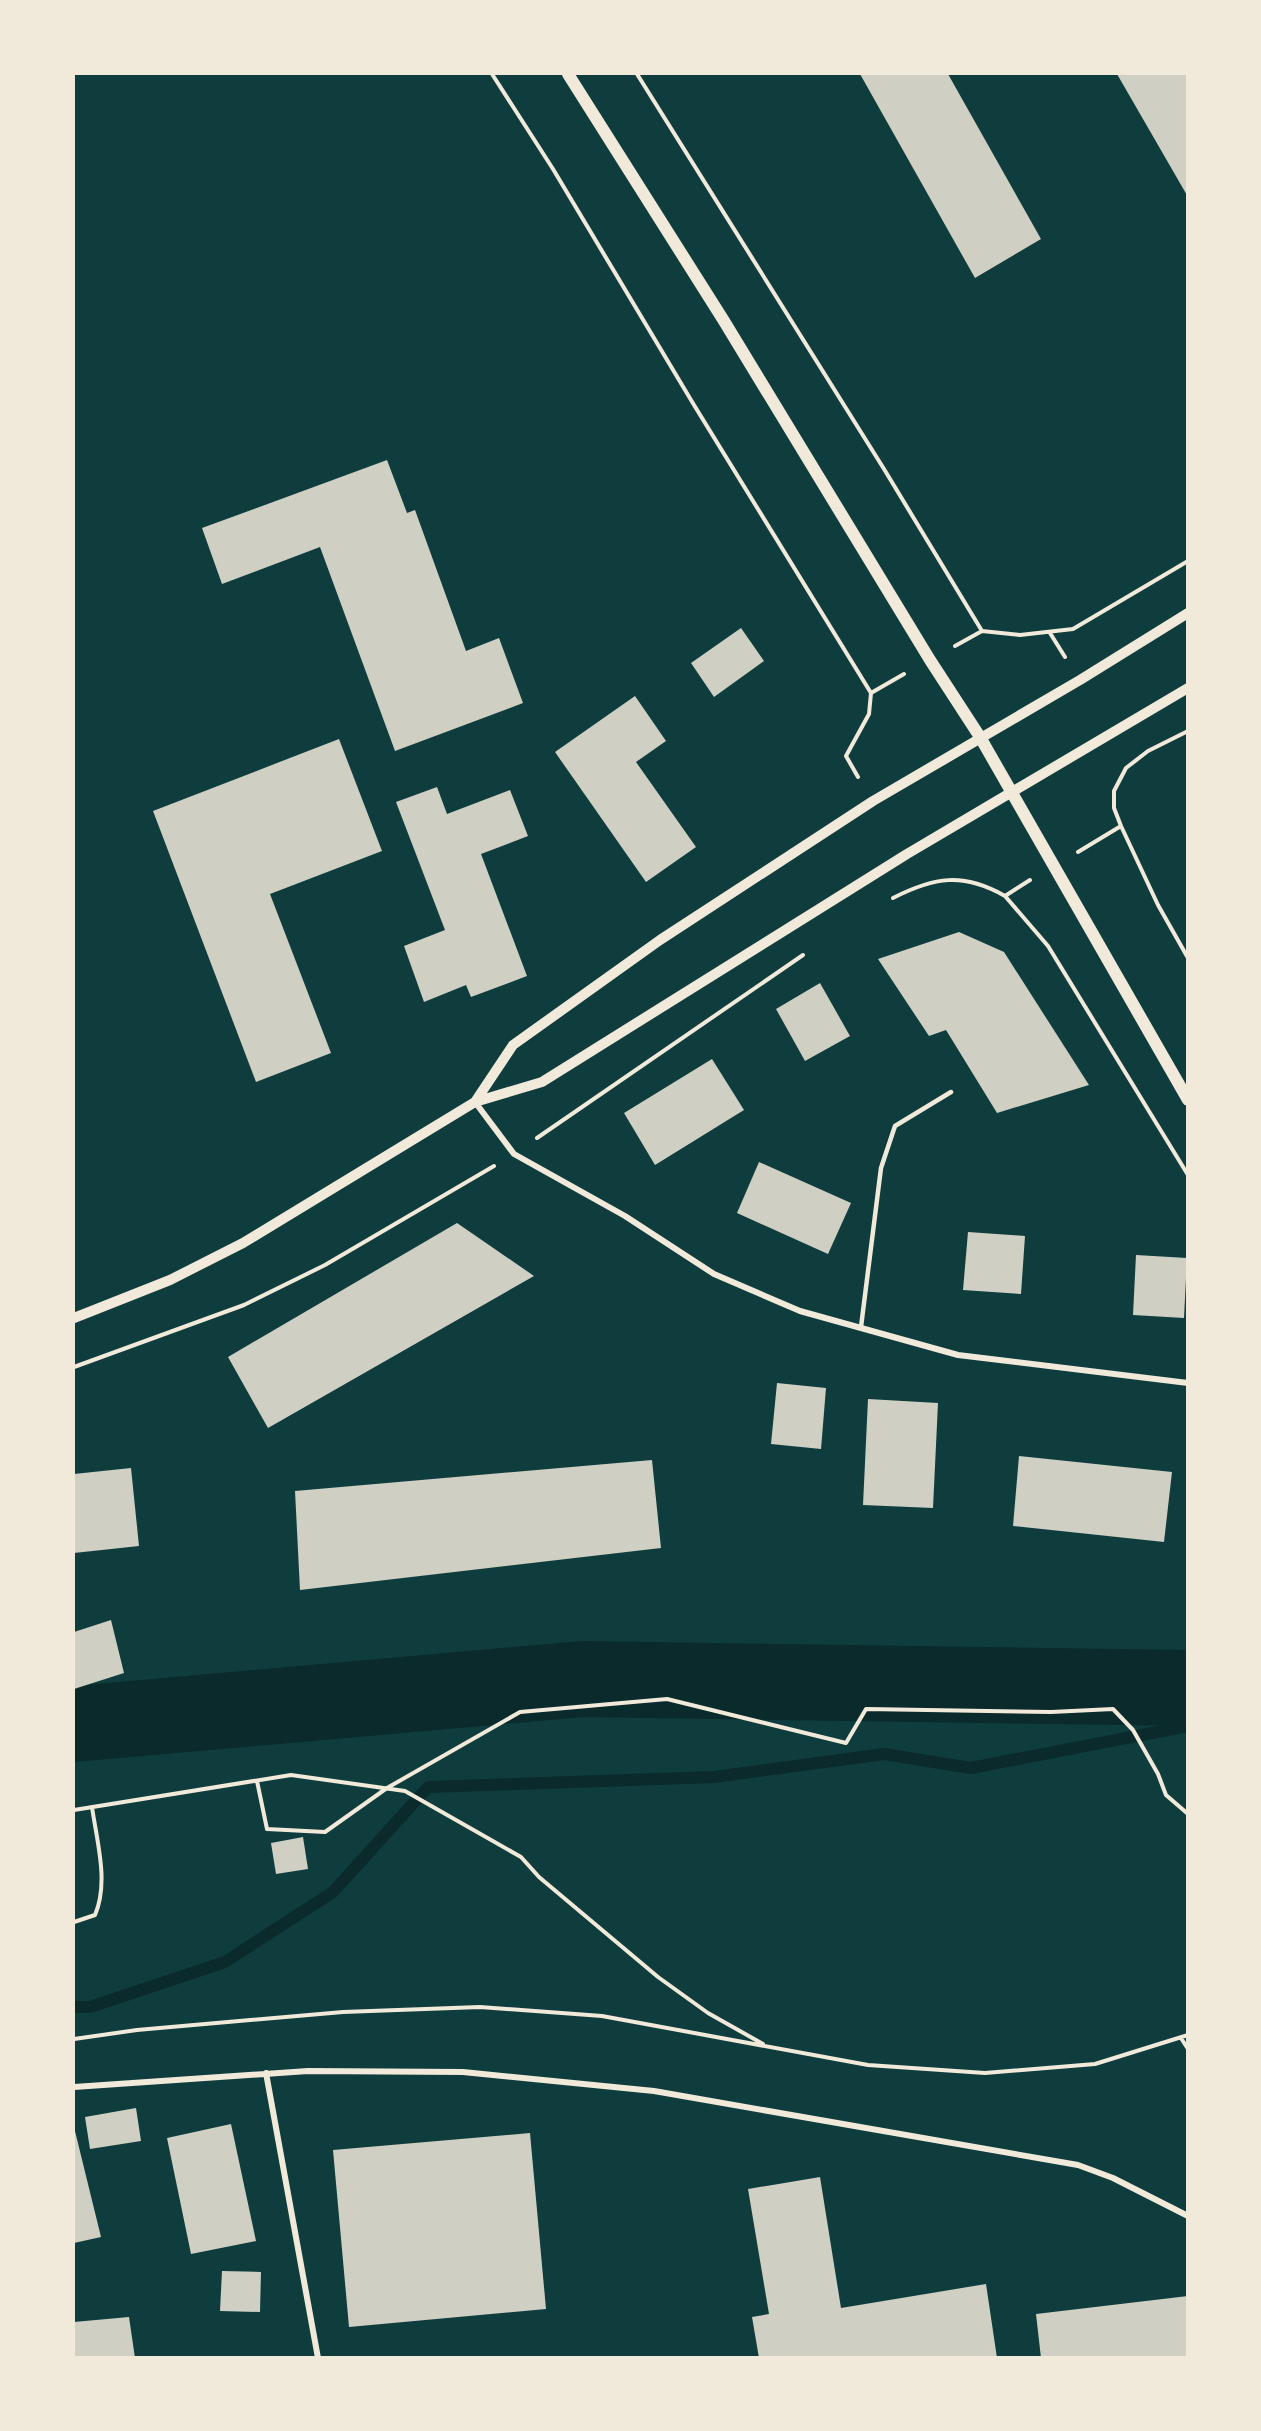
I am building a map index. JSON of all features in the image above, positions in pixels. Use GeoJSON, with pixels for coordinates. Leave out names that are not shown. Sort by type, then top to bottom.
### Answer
{"type":"FeatureCollection","features":[{"type":"Feature","properties":{"kind":"main road"},"geometry":{"type":"LineString","coordinates":[[568,74],[670,234],[930,660],[980,737],[1188,1100]]}},
{"type":"Feature","properties":{"kind":"street"},"geometry":{"type":"LineString","coordinates":[[475,1101],[513,1045],[660,940],[873,801],[1080,680],[1188,613]]}},
{"type":"Feature","properties":{"kind":"street"},"geometry":{"type":"LineString","coordinates":[[74,1318],[170,1280],[243,1243],[475,1101],[542,1082],[907,854],[1188,688]]}},
{"type":"Feature","properties":{"kind":"street"},"geometry":{"type":"LineString","coordinates":[[475,1101],[514,1154],[625,1216],[714,1274],[801,1311],[958,1354],[1188,1383]]}},
{"type":"Feature","properties":{"kind":"street"},"geometry":{"type":"LineString","coordinates":[[74,2087],[266,2073],[401,2070],[463,2072],[654,2091],[1078,2165],[1113,2178],[1188,2216]]}},
{"type":"Feature","properties":{"kind":"street"},"geometry":{"type":"LineString","coordinates":[[266,2073],[318,2358]]}},
{"type":"Feature","properties":{"kind":"lane"},"geometry":{"type":"LineString","coordinates":[[861,1327],[880,1168],[896,1126],[951,1092]]}},
{"type":"Feature","properties":{"kind":"path"},"geometry":{"type":"LineString","coordinates":[[492,74],[547,159],[694,405],[871,693],[869,714],[846,756]]}},
{"type":"Feature","properties":{"kind":"path"},"geometry":{"type":"LineString","coordinates":[[637,74],[982,631],[1020,635],[1073,629],[1188,561]]}},
{"type":"Feature","properties":{"kind":"path"},"geometry":{"type":"LineString","coordinates":[[1188,731],[1148,751],[1126,768],[1114,791],[1114,808],[1121,826],[1158,905],[1188,958]]}},
{"type":"Feature","properties":{"kind":"path"},"geometry":{"type":"LineString","coordinates":[[1005,896],[1121,826]]}},
{"type":"Feature","properties":{"kind":"path"},"geometry":{"type":"LineString","coordinates":[[891,900],[929,882],[943,880],[970,881],[986,885],[1005,896],[1048,946],[1188,1175]]}},
{"type":"Feature","properties":{"kind":"path"},"geometry":{"type":"LineString","coordinates":[[74,1366],[244,1305],[325,1265],[514,1154],[805,954]]}},
{"type":"Feature","properties":{"kind":"path"},"geometry":{"type":"LineString","coordinates":[[257,1780],[267,1829],[325,1832],[387,1788],[520,1712],[667,1699],[846,1743],[866,1709],[1051,1712],[1113,1709],[1134,1730],[1166,1795],[1188,1814]]}},
{"type":"Feature","properties":{"kind":"path"},"geometry":{"type":"LineString","coordinates":[[74,1810],[291,1775],[405,1791],[521,1857],[538,1876],[658,1977],[708,2013],[766,2046]]}},
{"type":"Feature","properties":{"kind":"path"},"geometry":{"type":"LineString","coordinates":[[74,1922],[95,1915],[102,1899],[101,1866],[92,1807]]}},
{"type":"Feature","properties":{"kind":"path"},"geometry":{"type":"LineString","coordinates":[[74,2039],[137,2030],[343,2012],[480,2007],[602,2016],[868,2065],[985,2073],[1095,2064],[1188,2035]]}},
{"type":"Feature","properties":{"kind":"path"},"geometry":{"type":"LineString","coordinates":[[1181,2038],[1188,2049]]}},
{"type":"Feature","properties":{"kind":"building"},"geometry":{"type":"Polygon","coordinates":[[[860,74],[948,74],[1041,239],[975,278],[860,74]]]}},
{"type":"Feature","properties":{"kind":"building"},"geometry":{"type":"Polygon","coordinates":[[[1117,74],[1188,74],[1188,197],[1117,74]]]}},
{"type":"Feature","properties":{"kind":"building"},"geometry":{"type":"Polygon","coordinates":[[[387,460],[407,513],[415,510],[466,651],[499,638],[523,703],[395,751],[320,547],[222,584],[202,528],[387,460]]]}},
{"type":"Feature","properties":{"kind":"building"},"geometry":{"type":"Polygon","coordinates":[[[741,628],[764,661],[714,697],[691,663],[741,628]]]}},
{"type":"Feature","properties":{"kind":"building"},"geometry":{"type":"Polygon","coordinates":[[[635,696],[666,741],[636,762],[696,847],[646,882],[555,752],[635,696]]]}},
{"type":"Feature","properties":{"kind":"building"},"geometry":{"type":"Polygon","coordinates":[[[339,739],[382,851],[270,894],[331,1053],[256,1082],[153,811],[339,739]]]}},
{"type":"Feature","properties":{"kind":"building"},"geometry":{"type":"Polygon","coordinates":[[[437,787],[447,814],[510,790],[528,836],[481,854],[527,976],[471,997],[466,985],[424,1002],[404,946],[445,930],[396,802],[437,787]]]}},
{"type":"Feature","properties":{"kind":"building"},"geometry":{"type":"Polygon","coordinates":[[[959,932],[1004,952],[1089,1085],[997,1113],[946,1030],[929,1036],[878,959],[959,932]]]}},
{"type":"Feature","properties":{"kind":"building"},"geometry":{"type":"Polygon","coordinates":[[[820,983],[850,1036],[805,1061],[776,1009],[820,983]]]}},
{"type":"Feature","properties":{"kind":"building"},"geometry":{"type":"Polygon","coordinates":[[[712,1059],[744,1110],[655,1165],[624,1113],[712,1059]]]}},
{"type":"Feature","properties":{"kind":"building"},"geometry":{"type":"Polygon","coordinates":[[[759,1162],[851,1203],[828,1254],[737,1213],[759,1162]]]}},
{"type":"Feature","properties":{"kind":"building"},"geometry":{"type":"Polygon","coordinates":[[[457,1223],[534,1276],[268,1428],[228,1357],[457,1223]]]}},
{"type":"Feature","properties":{"kind":"building"},"geometry":{"type":"Polygon","coordinates":[[[968,1232],[1025,1236],[1021,1294],[963,1290],[968,1232]]]}},
{"type":"Feature","properties":{"kind":"building"},"geometry":{"type":"Polygon","coordinates":[[[1136,1255],[1187,1258],[1184,1318],[1133,1315],[1136,1255]]]}},
{"type":"Feature","properties":{"kind":"building"},"geometry":{"type":"Polygon","coordinates":[[[777,1383],[826,1388],[821,1449],[771,1444],[777,1383]]]}},
{"type":"Feature","properties":{"kind":"building"},"geometry":{"type":"Polygon","coordinates":[[[868,1399],[938,1403],[933,1508],[863,1505],[868,1399]]]}},
{"type":"Feature","properties":{"kind":"building"},"geometry":{"type":"Polygon","coordinates":[[[1019,1456],[1172,1472],[1164,1542],[1013,1526],[1019,1456]]]}},
{"type":"Feature","properties":{"kind":"building"},"geometry":{"type":"Polygon","coordinates":[[[652,1460],[661,1548],[300,1590],[295,1491],[652,1460]]]}},
{"type":"Feature","properties":{"kind":"building"},"geometry":{"type":"Polygon","coordinates":[[[131,1468],[139,1546],[74,1553],[74,1474],[131,1468]]]}},
{"type":"Feature","properties":{"kind":"building"},"geometry":{"type":"Polygon","coordinates":[[[111,1620],[124,1673],[74,1689],[74,1632],[111,1620]]]}},
{"type":"Feature","properties":{"kind":"building"},"geometry":{"type":"Polygon","coordinates":[[[303,1837],[308,1869],[276,1874],[271,1843],[303,1837]]]}},
{"type":"Feature","properties":{"kind":"building"},"geometry":{"type":"Polygon","coordinates":[[[136,2108],[141,2141],[90,2149],[85,2117],[136,2108]]]}},
{"type":"Feature","properties":{"kind":"building"},"geometry":{"type":"Polygon","coordinates":[[[231,2124],[256,2241],[191,2254],[167,2138],[231,2124]]]}},
{"type":"Feature","properties":{"kind":"building"},"geometry":{"type":"Polygon","coordinates":[[[74,2127],[101,2237],[74,2243],[74,2127]]]}},
{"type":"Feature","properties":{"kind":"building"},"geometry":{"type":"Polygon","coordinates":[[[530,2133],[546,2309],[349,2327],[333,2150],[530,2133]]]}},
{"type":"Feature","properties":{"kind":"building"},"geometry":{"type":"Polygon","coordinates":[[[820,2177],[841,2308],[986,2284],[997,2358],[759,2358],[752,2317],[769,2314],[748,2189],[820,2177]]]}},
{"type":"Feature","properties":{"kind":"building"},"geometry":{"type":"Polygon","coordinates":[[[222,2271],[261,2272],[260,2312],[220,2311],[222,2271]]]}},
{"type":"Feature","properties":{"kind":"building"},"geometry":{"type":"Polygon","coordinates":[[[1188,2296],[1188,2358],[1041,2358],[1036,2314],[1188,2296]]]}},
{"type":"Feature","properties":{"kind":"building"},"geometry":{"type":"Polygon","coordinates":[[[129,2317],[135,2358],[74,2358],[74,2322],[129,2317]]]}},
{"type":"Feature","properties":{"kind":"waterway"},"geometry":{"type":"LineString","coordinates":[[74,1724],[583,1679],[1188,1688]]}},
{"type":"Feature","properties":{"kind":"waterway"},"geometry":{"type":"LineString","coordinates":[[74,2007],[90,2007],[225,1962],[333,1892],[428,1787],[714,1777],[884,1754],[971,1768],[1188,1726]]}}]}
